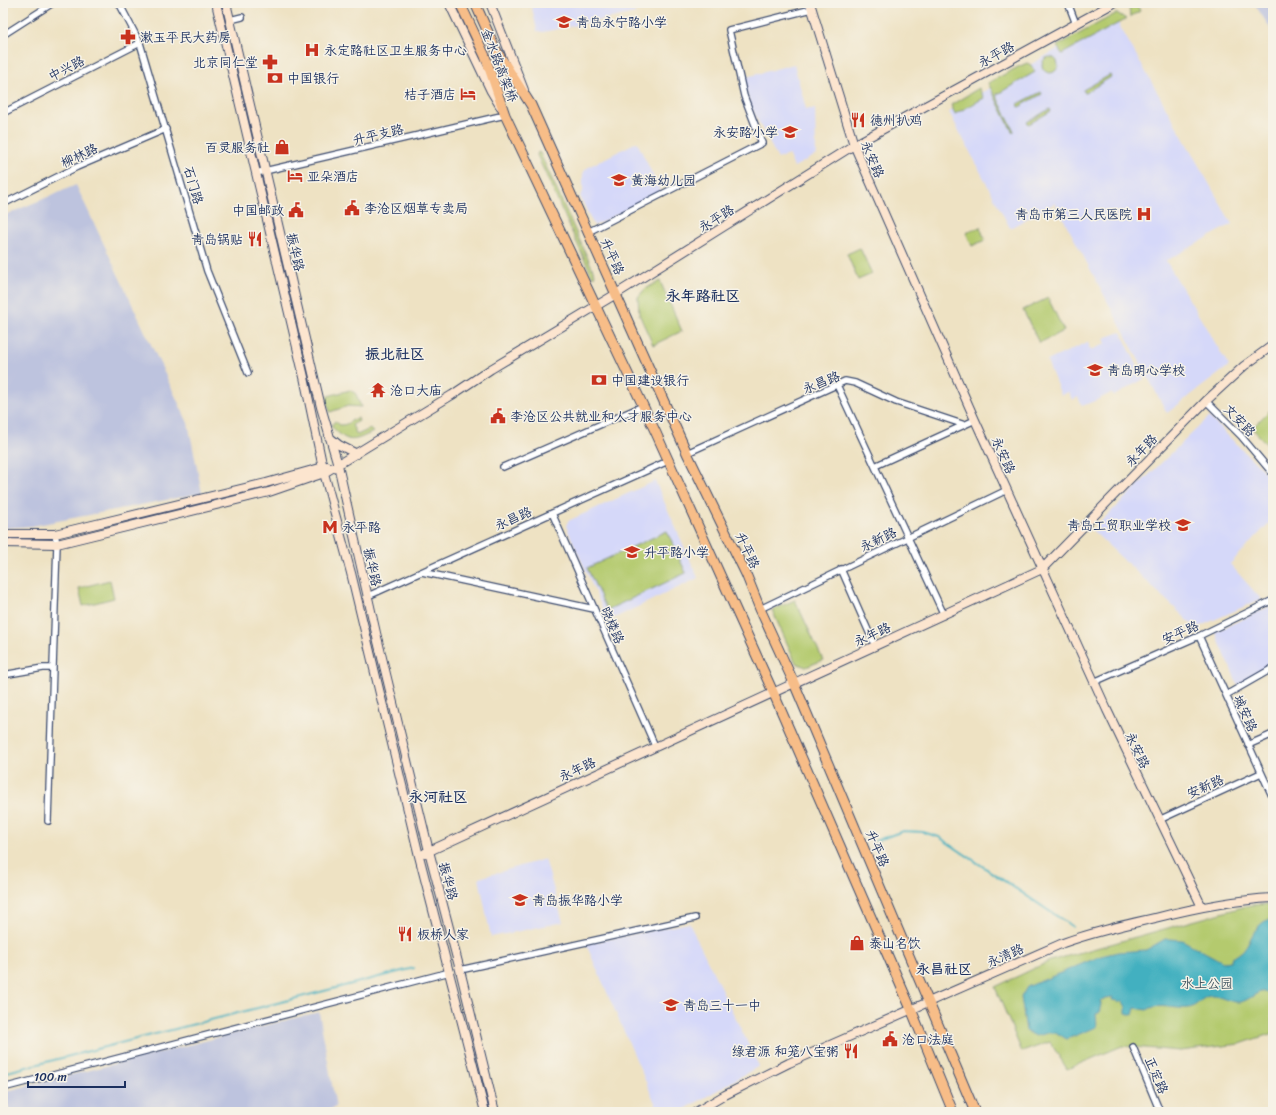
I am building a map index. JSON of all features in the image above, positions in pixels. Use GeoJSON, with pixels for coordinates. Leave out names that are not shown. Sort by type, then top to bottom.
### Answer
{"type":"FeatureCollection","features":[{"type":"Feature","properties":{"kind":"main road","name":"振华路"},"geometry":{"type":"LineString","coordinates":[[216,3],[329,437],[338,465],[429,851],[495,1112]]}},
{"type":"Feature","properties":{"kind":"main road","name":"振华路"},"geometry":{"type":"LineString","coordinates":[[226,3],[323,470],[352,580],[419,856],[485,1112]]}},
{"type":"Feature","properties":{"kind":"main road"},"geometry":{"type":"LineString","coordinates":[[449,3],[491,91],[505,115],[643,406],[773,692],[911,1009],[953,1112]]}},
{"type":"Feature","properties":{"kind":"main road","name":"金水路高架桥"},"geometry":{"type":"LineString","coordinates":[[460,3],[485,56],[505,115]]}},
{"type":"Feature","properties":{"kind":"main road","name":"金水路高架桥"},"geometry":{"type":"LineString","coordinates":[[475,3],[496,50],[531,105]]}},
{"type":"Feature","properties":{"kind":"main road","name":"升平路"},"geometry":{"type":"LineString","coordinates":[[490,3],[531,105],[688,453],[746,574],[760,609],[794,683],[974,1112]]}},
{"type":"Feature","properties":{"kind":"main road","name":"永平路"},"geometry":{"type":"LineString","coordinates":[[3,544],[57,544],[269,492],[338,465],[854,145],[1114,3]]}},
{"type":"Feature","properties":{"kind":"main road","name":"永安路"},"geometry":{"type":"LineString","coordinates":[[811,6],[854,145],[975,420],[1094,682],[1158,820],[1202,907]]}},
{"type":"Feature","properties":{"kind":"main road","name":"永年路"},"geometry":{"type":"LineString","coordinates":[[419,856],[655,746],[944,615],[1042,568],[1206,401],[1244,366],[1273,345]]}},
{"type":"Feature","properties":{"kind":"main road"},"geometry":{"type":"LineString","coordinates":[[329,437],[338,445],[357,454]]}},
{"type":"Feature","properties":{"kind":"main road","name":"永平路"},"geometry":{"type":"LineString","coordinates":[[3,534],[55,534],[323,470]]}},
{"type":"Feature","properties":{"kind":"main road","name":"永清路"},"geometry":{"type":"LineString","coordinates":[[696,1112],[725,1095],[789,1062],[1063,943],[1096,932],[1202,907],[1247,900],[1273,898]]}},
{"type":"Feature","properties":{"kind":"street"},"geometry":{"type":"LineString","coordinates":[[3,36],[53,3]]}},
{"type":"Feature","properties":{"kind":"street","name":"石门路"},"geometry":{"type":"LineString","coordinates":[[119,3],[140,43],[207,271],[248,373]]}},
{"type":"Feature","properties":{"kind":"street"},"geometry":{"type":"LineString","coordinates":[[1068,3],[1076,24]]}},
{"type":"Feature","properties":{"kind":"street"},"geometry":{"type":"LineString","coordinates":[[588,232],[762,143],[744,96],[729,30],[811,6]]}},
{"type":"Feature","properties":{"kind":"street"},"geometry":{"type":"LineString","coordinates":[[230,20],[242,17]]}},
{"type":"Feature","properties":{"kind":"street","name":"中兴路"},"geometry":{"type":"LineString","coordinates":[[3,113],[140,43]]}},
{"type":"Feature","properties":{"kind":"street","name":"升平支路"},"geometry":{"type":"LineString","coordinates":[[260,172],[505,115]]}},
{"type":"Feature","properties":{"kind":"street","name":"柳林路"},"geometry":{"type":"LineString","coordinates":[[3,204],[77,167],[166,129]]}},
{"type":"Feature","properties":{"kind":"street","name":"永昌路"},"geometry":{"type":"LineString","coordinates":[[688,453],[845,382],[855,383],[896,402],[965,425]]}},
{"type":"Feature","properties":{"kind":"street"},"geometry":{"type":"LineString","coordinates":[[837,385],[944,615]]}},
{"type":"Feature","properties":{"kind":"street","name":"文安路"},"geometry":{"type":"LineString","coordinates":[[1206,401],[1241,436],[1273,474]]}},
{"type":"Feature","properties":{"kind":"street"},"geometry":{"type":"LineString","coordinates":[[503,467],[643,406]]}},
{"type":"Feature","properties":{"kind":"street"},"geometry":{"type":"LineString","coordinates":[[875,466],[975,420]]}},
{"type":"Feature","properties":{"kind":"street","name":"永昌路"},"geometry":{"type":"LineString","coordinates":[[368,596],[668,461]]}},
{"type":"Feature","properties":{"kind":"street","name":"永新路"},"geometry":{"type":"LineString","coordinates":[[760,609],[1007,490]]}},
{"type":"Feature","properties":{"kind":"street","name":"晓楼路"},"geometry":{"type":"LineString","coordinates":[[552,513],[655,746]]}},
{"type":"Feature","properties":{"kind":"street"},"geometry":{"type":"LineString","coordinates":[[48,821],[57,544],[55,534]]}},
{"type":"Feature","properties":{"kind":"street"},"geometry":{"type":"LineString","coordinates":[[841,569],[875,646]]}},
{"type":"Feature","properties":{"kind":"street"},"geometry":{"type":"LineString","coordinates":[[422,572],[594,608]]}},
{"type":"Feature","properties":{"kind":"street","name":"安平路"},"geometry":{"type":"LineString","coordinates":[[1094,682],[1199,636],[1273,600]]}},
{"type":"Feature","properties":{"kind":"street","name":"城安路"},"geometry":{"type":"LineString","coordinates":[[1199,636],[1260,773],[1273,798]]}},
{"type":"Feature","properties":{"kind":"street"},"geometry":{"type":"LineString","coordinates":[[3,675],[43,668],[53,668]]}},
{"type":"Feature","properties":{"kind":"street"},"geometry":{"type":"LineString","coordinates":[[1226,695],[1273,668]]}},
{"type":"Feature","properties":{"kind":"street"},"geometry":{"type":"LineString","coordinates":[[1248,745],[1273,734]]}},
{"type":"Feature","properties":{"kind":"street","name":"安新路"},"geometry":{"type":"LineString","coordinates":[[1158,820],[1260,773]]}},
{"type":"Feature","properties":{"kind":"street"},"geometry":{"type":"LineString","coordinates":[[460,970],[695,918]]}},
{"type":"Feature","properties":{"kind":"street"},"geometry":{"type":"LineString","coordinates":[[3,1088],[450,972]]}},
{"type":"Feature","properties":{"kind":"street","name":"正定路"},"geometry":{"type":"LineString","coordinates":[[1133,1047],[1160,1112]]}},
{"type":"Feature","properties":{"kind":"shaded area","name":"青岛永宁路小学"},"geometry":{"type":"Polygon","coordinates":[[[531,3],[633,3],[635,13],[543,32],[537,31],[531,3]]]}},
{"type":"Feature","properties":{"kind":"shaded area"},"geometry":{"type":"Polygon","coordinates":[[[1254,3],[1273,3],[1273,32],[1261,14],[1254,3]]]}},
{"type":"Feature","properties":{"kind":"shaded area","name":"青岛市第三人民医院"},"geometry":{"type":"Polygon","coordinates":[[[1114,16],[1232,224],[1166,261],[1229,366],[1167,413],[1055,203],[1010,228],[949,112],[1114,16]]]}},
{"type":"Feature","properties":{"kind":"shaded area","name":"永安路小学"},"geometry":{"type":"Polygon","coordinates":[[[794,64],[806,109],[815,109],[816,155],[794,167],[788,154],[778,159],[750,105],[743,78],[794,64]]]}},
{"type":"Feature","properties":{"kind":"shaded area","name":"黄海幼儿园"},"geometry":{"type":"Polygon","coordinates":[[[637,142],[661,192],[594,226],[580,196],[583,192],[583,174],[585,170],[637,142]]]}},
{"type":"Feature","properties":{"kind":"shaded area"},"geometry":{"type":"Polygon","coordinates":[[[76,185],[188,423],[202,493],[32,526],[3,528],[3,216],[76,185]]]}},
{"type":"Feature","properties":{"kind":"shaded area","name":"青岛明心学校"},"geometry":{"type":"Polygon","coordinates":[[[1121,332],[1144,379],[1114,396],[1111,393],[1082,406],[1078,397],[1072,400],[1069,392],[1061,395],[1047,361],[1088,342],[1090,350],[1106,344],[1104,338],[1121,332]]]}},
{"type":"Feature","properties":{"kind":"shaded area","name":"青岛工贸职业学校"},"geometry":{"type":"Polygon","coordinates":[[[1209,417],[1273,480],[1273,519],[1230,564],[1261,599],[1196,628],[1092,530],[1209,417]]]}},
{"type":"Feature","properties":{"kind":"shaded area","name":"升平路小学"},"geometry":{"type":"Polygon","coordinates":[[[655,481],[698,578],[608,621],[566,526],[568,521],[655,481]]]}},
{"type":"Feature","properties":{"kind":"shaded area"},"geometry":{"type":"Polygon","coordinates":[[[1273,605],[1273,665],[1238,685],[1215,632],[1273,605]]]}},
{"type":"Feature","properties":{"kind":"shaded area","name":"青岛振华路小学"},"geometry":{"type":"Polygon","coordinates":[[[545,859],[563,922],[491,937],[479,878],[545,859]]]}},
{"type":"Feature","properties":{"kind":"shaded area","name":"青岛三十一中"},"geometry":{"type":"Polygon","coordinates":[[[689,923],[759,1066],[680,1112],[659,1112],[586,944],[689,923]]]}},
{"type":"Feature","properties":{"kind":"shaded area"},"geometry":{"type":"Polygon","coordinates":[[[319,1012],[336,1107],[324,1112],[10,1112],[3,1092],[319,1012]]]}},
{"type":"Feature","properties":{"kind":"green space"},"geometry":{"type":"Polygon","coordinates":[[[1136,3],[1140,11],[1130,17],[1129,7],[1136,3]]]}},
{"type":"Feature","properties":{"kind":"green space"},"geometry":{"type":"Polygon","coordinates":[[[1117,13],[1126,19],[1062,54],[1057,46],[1117,13]]]}},
{"type":"Feature","properties":{"kind":"green space"},"geometry":{"type":"Polygon","coordinates":[[[1050,57],[1056,59],[1058,65],[1056,71],[1050,73],[1044,71],[1042,65],[1044,59],[1050,57]]]}},
{"type":"Feature","properties":{"kind":"green space"},"geometry":{"type":"Polygon","coordinates":[[[1027,63],[1031,65],[1035,72],[996,95],[1014,131],[1013,133],[988,83],[1027,63]]]}},
{"type":"Feature","properties":{"kind":"green space"},"geometry":{"type":"Polygon","coordinates":[[[1110,75],[1111,77],[1085,93],[1083,90],[1110,75]]]}},
{"type":"Feature","properties":{"kind":"green space"},"geometry":{"type":"Polygon","coordinates":[[[979,88],[984,98],[955,114],[951,105],[979,88]]]}},
{"type":"Feature","properties":{"kind":"green space"},"geometry":{"type":"Polygon","coordinates":[[[1041,92],[1042,94],[1019,107],[1018,104],[1041,92]]]}},
{"type":"Feature","properties":{"kind":"green space"},"geometry":{"type":"Polygon","coordinates":[[[1050,109],[1051,111],[1029,124],[1027,122],[1050,109]]]}},
{"type":"Feature","properties":{"kind":"green space"},"geometry":{"type":"Polygon","coordinates":[[[538,152],[540,153],[595,274],[594,277],[592,276],[537,155],[538,152]]]}},
{"type":"Feature","properties":{"kind":"green space"},"geometry":{"type":"Polygon","coordinates":[[[980,227],[985,240],[972,246],[966,233],[980,227]]]}},
{"type":"Feature","properties":{"kind":"green space"},"geometry":{"type":"Polygon","coordinates":[[[860,248],[872,274],[858,280],[847,254],[860,248]]]}},
{"type":"Feature","properties":{"kind":"green space"},"geometry":{"type":"Polygon","coordinates":[[[660,281],[682,331],[653,345],[639,314],[638,297],[645,289],[660,281]]]}},
{"type":"Feature","properties":{"kind":"green space"},"geometry":{"type":"Polygon","coordinates":[[[1048,298],[1064,331],[1039,343],[1023,310],[1048,298]]]}},
{"type":"Feature","properties":{"kind":"green space"},"geometry":{"type":"Polygon","coordinates":[[[350,390],[356,394],[361,407],[348,406],[330,412],[326,399],[328,396],[350,390]]]}},
{"type":"Feature","properties":{"kind":"green space"},"geometry":{"type":"Polygon","coordinates":[[[1273,407],[1273,451],[1252,428],[1273,407]]]}},
{"type":"Feature","properties":{"kind":"green space"},"geometry":{"type":"Polygon","coordinates":[[[358,418],[359,421],[352,425],[357,435],[370,429],[373,432],[360,438],[350,440],[342,436],[331,426],[335,421],[340,425],[343,425],[358,418]]]}},
{"type":"Feature","properties":{"kind":"green space"},"geometry":{"type":"Polygon","coordinates":[[[667,531],[686,573],[607,610],[587,568],[667,531]]]}},
{"type":"Feature","properties":{"kind":"green space"},"geometry":{"type":"Polygon","coordinates":[[[110,580],[114,598],[83,606],[79,588],[110,580]]]}},
{"type":"Feature","properties":{"kind":"green space"},"geometry":{"type":"Polygon","coordinates":[[[795,600],[823,660],[806,667],[796,663],[772,610],[795,600]]]}},
{"type":"Feature","properties":{"kind":"green space","name":"水上公园"},"geometry":{"type":"Polygon","coordinates":[[[1273,904],[1273,1033],[1240,1044],[1180,1051],[1122,1046],[1067,1069],[1050,1042],[1022,1052],[995,987],[1050,961],[1250,905],[1273,904]]]}},
{"type":"Feature","properties":{"kind":"water"},"geometry":{"type":"Polygon","coordinates":[[[1273,918],[1273,995],[1266,992],[1261,992],[1240,1002],[1210,996],[1204,998],[1189,1008],[1162,1006],[1147,1010],[1135,1008],[1133,1015],[1126,1013],[1126,1007],[1122,1000],[1118,1003],[1117,1001],[1112,1000],[1113,997],[1106,998],[1100,1001],[1101,1004],[1099,1013],[1096,1014],[1097,1027],[1067,1039],[1055,1033],[1036,1036],[1026,1031],[1021,997],[1027,987],[1101,956],[1118,952],[1146,950],[1165,939],[1182,940],[1223,962],[1230,961],[1244,949],[1257,928],[1273,918]]]}},
{"type":"Feature","properties":{"kind":"waterway"},"geometry":{"type":"LineString","coordinates":[[875,841],[903,831],[923,832],[939,837],[1073,927]]}},
{"type":"Feature","properties":{"kind":"waterway"},"geometry":{"type":"LineString","coordinates":[[3,1073],[414,968]]}},
{"type":"Feature","properties":{"kind":"place","name":"青岛永宁路小学"},"geometry":{"type":"Point","coordinates":[564,22]}},
{"type":"Feature","properties":{"kind":"place","name":"漱玉平民大药房"},"geometry":{"type":"Point","coordinates":[128,37]}},
{"type":"Feature","properties":{"kind":"place","name":"永定路社区卫生服务中心"},"geometry":{"type":"Point","coordinates":[312,50]}},
{"type":"Feature","properties":{"kind":"place","name":"北京同仁堂"},"geometry":{"type":"Point","coordinates":[270,62]}},
{"type":"Feature","properties":{"kind":"place","name":"中国银行"},"geometry":{"type":"Point","coordinates":[275,78]}},
{"type":"Feature","properties":{"kind":"place","name":"桔子酒店"},"geometry":{"type":"Point","coordinates":[468,94]}},
{"type":"Feature","properties":{"kind":"place","name":"徳州扒鸡"},"geometry":{"type":"Point","coordinates":[858,120]}},
{"type":"Feature","properties":{"kind":"place","name":"永安路小学"},"geometry":{"type":"Point","coordinates":[790,132]}},
{"type":"Feature","properties":{"kind":"place","name":"百灵服务社"},"geometry":{"type":"Point","coordinates":[282,147]}},
{"type":"Feature","properties":{"kind":"place","name":"亚朵酒店"},"geometry":{"type":"Point","coordinates":[295,176]}},
{"type":"Feature","properties":{"kind":"place","name":"黄海幼儿园"},"geometry":{"type":"Point","coordinates":[619,180]}},
{"type":"Feature","properties":{"kind":"place","name":"李沧区烟草专卖局"},"geometry":{"type":"Point","coordinates":[352,208]}},
{"type":"Feature","properties":{"kind":"place","name":"中国邮政"},"geometry":{"type":"Point","coordinates":[296,210]}},
{"type":"Feature","properties":{"kind":"place","name":"青岛市第三人民医院"},"geometry":{"type":"Point","coordinates":[1144,214]}},
{"type":"Feature","properties":{"kind":"place","name":"青岛锅贴"},"geometry":{"type":"Point","coordinates":[255,239]}},
{"type":"Feature","properties":{"kind":"place","name":"青岛明心学校"},"geometry":{"type":"Point","coordinates":[1095,370]}},
{"type":"Feature","properties":{"kind":"place","name":"中国建设银行"},"geometry":{"type":"Point","coordinates":[599,380]}},
{"type":"Feature","properties":{"kind":"place","name":"沧口大庙"},"geometry":{"type":"Point","coordinates":[378,390]}},
{"type":"Feature","properties":{"kind":"place","name":"李沧区公共就业和人才服务中心"},"geometry":{"type":"Point","coordinates":[498,416]}},
{"type":"Feature","properties":{"kind":"place","name":"青岛工贸职业学校"},"geometry":{"type":"Point","coordinates":[1183,525]}},
{"type":"Feature","properties":{"kind":"place","name":"永平路"},"geometry":{"type":"Point","coordinates":[330,527]}},
{"type":"Feature","properties":{"kind":"place","name":"升平路小学"},"geometry":{"type":"Point","coordinates":[632,552]}},
{"type":"Feature","properties":{"kind":"place","name":"青岛振华路小学"},"geometry":{"type":"Point","coordinates":[520,900]}},
{"type":"Feature","properties":{"kind":"place","name":"板桥人家"},"geometry":{"type":"Point","coordinates":[405,934]}},
{"type":"Feature","properties":{"kind":"place","name":"泰山名饮"},"geometry":{"type":"Point","coordinates":[857,943]}},
{"type":"Feature","properties":{"kind":"place","name":"青岛三十一中"},"geometry":{"type":"Point","coordinates":[671,1005]}},
{"type":"Feature","properties":{"kind":"place","name":"沧口法庭"},"geometry":{"type":"Point","coordinates":[890,1039]}},
{"type":"Feature","properties":{"kind":"place","name":"绿君源 和笼八宝粥"},"geometry":{"type":"Point","coordinates":[851,1051]}},
{"type":"Feature","properties":{"kind":"district","name":"永年路社区"},"geometry":{"type":"Point","coordinates":[703,296]}},
{"type":"Feature","properties":{"kind":"district","name":"振北社区"},"geometry":{"type":"Point","coordinates":[395,354]}},
{"type":"Feature","properties":{"kind":"district","name":"永河社区"},"geometry":{"type":"Point","coordinates":[438,797]}},
{"type":"Feature","properties":{"kind":"district","name":"永昌社区"},"geometry":{"type":"Point","coordinates":[944,969]}}]}
